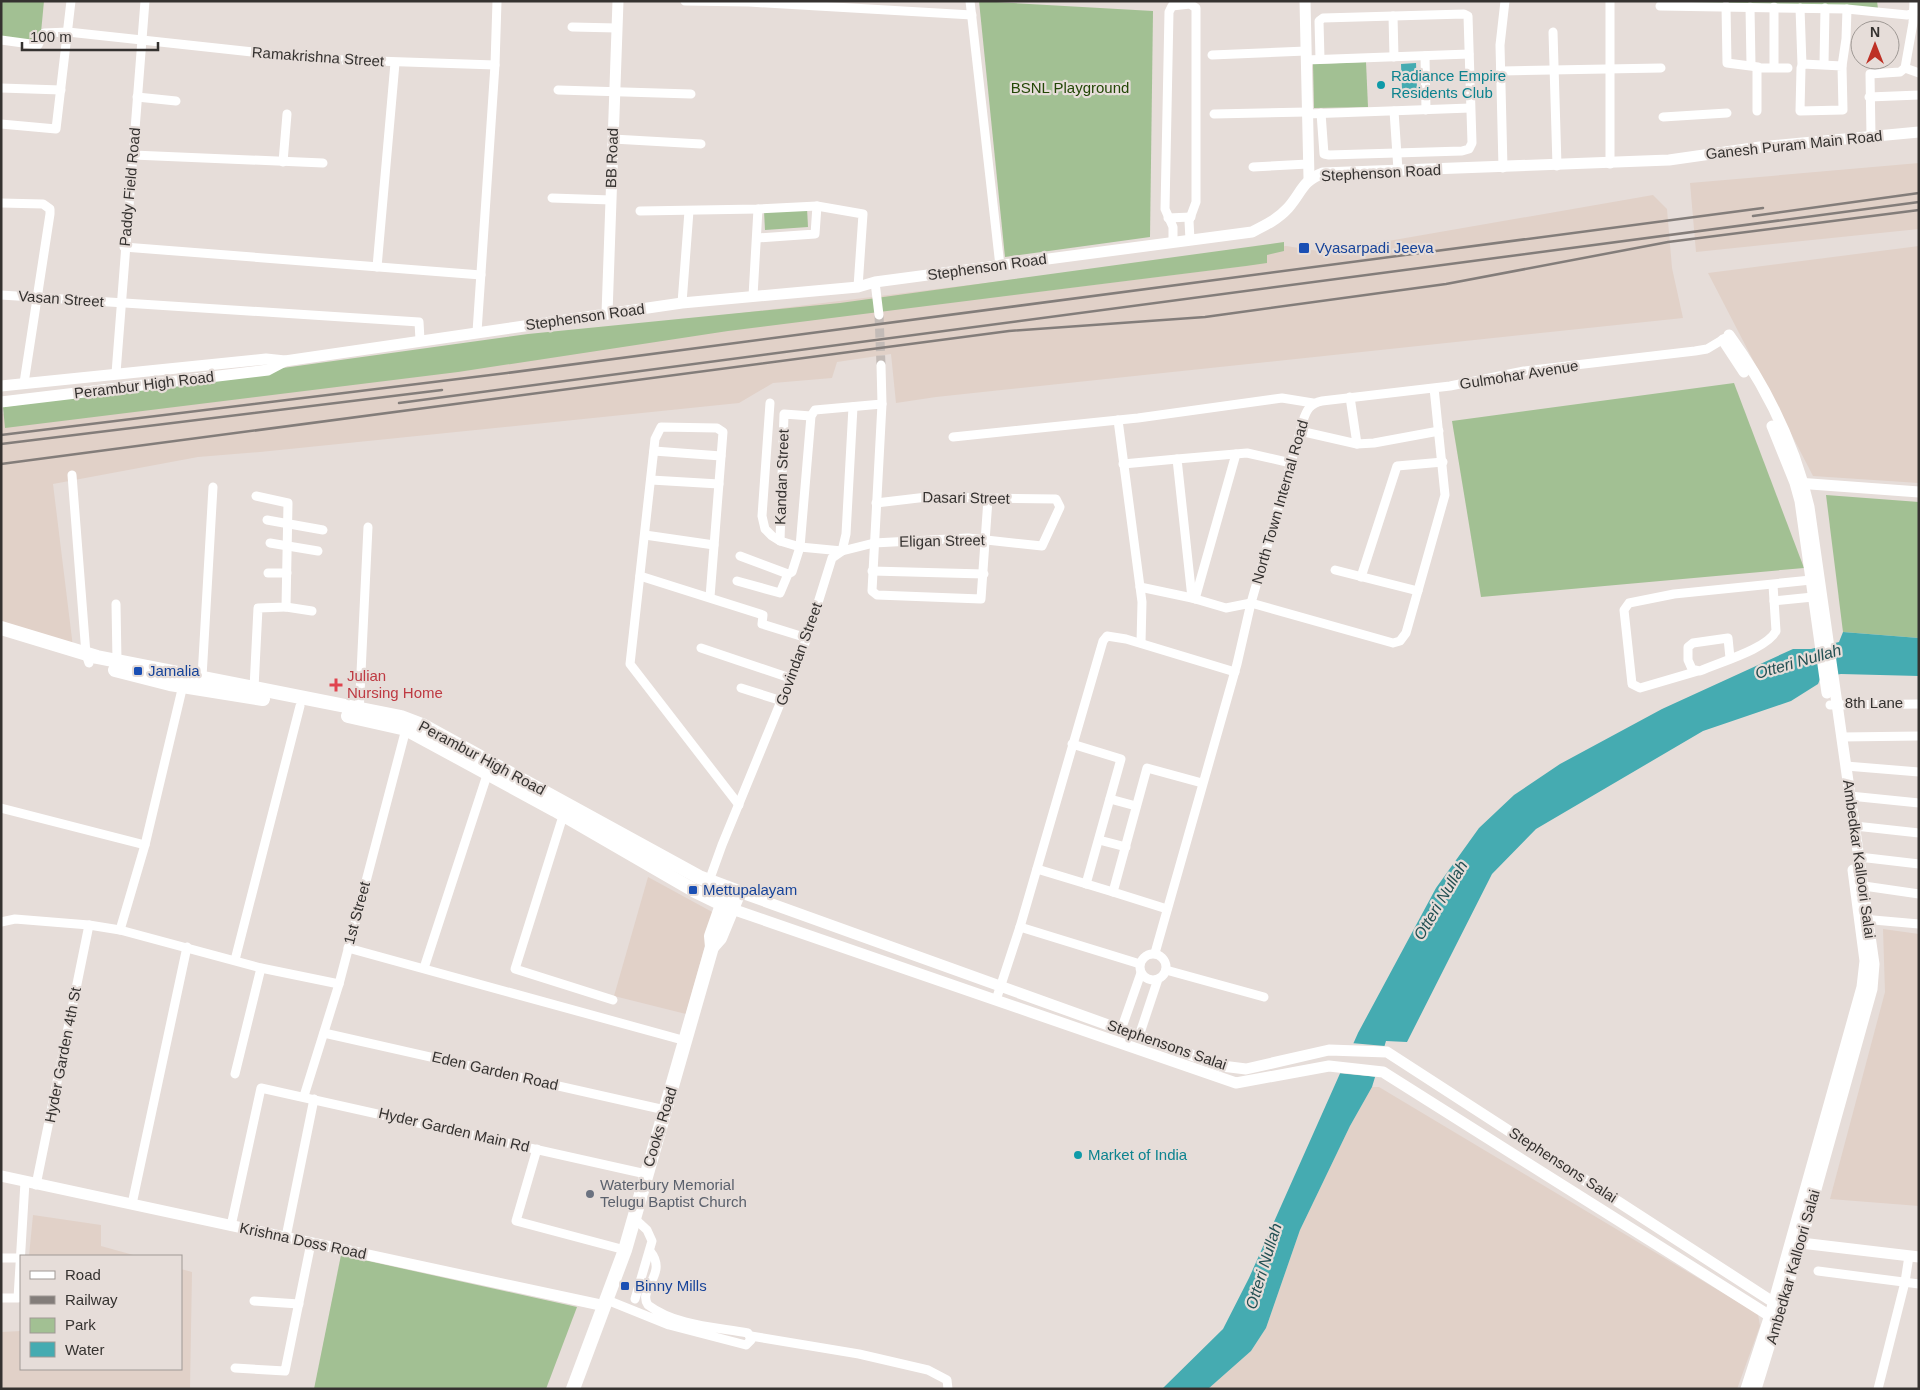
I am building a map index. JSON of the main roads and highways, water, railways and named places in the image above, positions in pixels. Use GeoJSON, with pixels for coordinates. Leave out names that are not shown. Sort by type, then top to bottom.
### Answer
{"type":"FeatureCollection","features":[{"type":"Feature","properties":{"kind":"main road","name":"BB Road"},"geometry":{"type":"LineString","coordinates":[[607,314],[618,1]]}},
{"type":"Feature","properties":{"kind":"main road"},"geometry":{"type":"LineString","coordinates":[[1305,1],[1309,178]]}},
{"type":"Feature","properties":{"kind":"main road","name":"Ganesh Puram Main Road"},"geometry":{"type":"LineString","coordinates":[[1669,160],[1760,147],[1919,132]]}},
{"type":"Feature","properties":{"kind":"main road","name":"Stephenson Road"},"geometry":{"type":"LineString","coordinates":[[285,361],[682,303],[858,287],[875,282],[1000,266],[1174,236],[1252,232],[1270,224],[1287,209],[1309,178],[1323,173],[1557,166],[1669,160]]}},
{"type":"Feature","properties":{"kind":"main road","name":"Ambedkar Kalloori Salai"},"geometry":{"type":"LineString","coordinates":[[1726,338],[1754,389],[1800,484],[1813,533],[1823,635],[1864,919]]}},
{"type":"Feature","properties":{"kind":"main road"},"geometry":{"type":"LineString","coordinates":[[1,386],[266,358],[285,361]]}},
{"type":"Feature","properties":{"kind":"main road","name":"Perambur High Road"},"geometry":{"type":"LineString","coordinates":[[1,402],[268,370],[285,361]]}},
{"type":"Feature","properties":{"kind":"main road"},"geometry":{"type":"LineString","coordinates":[[1800,484],[1919,492]]}},
{"type":"Feature","properties":{"kind":"main road","name":"Ambedkar Kalloori Salai"},"geometry":{"type":"LineString","coordinates":[[1800,484],[1800,502],[1810,580],[1823,635]]}},
{"type":"Feature","properties":{"kind":"main road","name":"Perambur High Road"},"geometry":{"type":"LineString","coordinates":[[1,628],[87,658],[117,661],[184,680],[202,677],[359,714],[406,729],[490,768]]}},
{"type":"Feature","properties":{"kind":"main road","name":"Perambur High Road"},"geometry":{"type":"LineString","coordinates":[[1,637],[28,648],[87,658],[300,706],[359,714],[401,717],[422,725],[490,768],[552,802],[710,881],[734,890]]}},
{"type":"Feature","properties":{"kind":"main road","name":"Ambedkar Kalloori Salai"},"geometry":{"type":"LineString","coordinates":[[1756,1389],[1862,987],[1865,961],[1864,886],[1842,737],[1833,704]]}},
{"type":"Feature","properties":{"kind":"main road","name":"Perambur High Road"},"geometry":{"type":"LineString","coordinates":[[552,802],[563,816],[727,907]]}},
{"type":"Feature","properties":{"kind":"main road","name":"Cooks Road"},"geometry":{"type":"LineString","coordinates":[[573,1389],[626,1250],[646,1174],[712,947],[711,936],[734,890]]}},
{"type":"Feature","properties":{"kind":"main road","name":"Stephensons Salai"},"geometry":{"type":"LineString","coordinates":[[734,890],[1222,1066],[1246,1069],[1330,1050],[1387,1052],[1778,1303]]}},
{"type":"Feature","properties":{"kind":"main road","name":"Stephensons Salai"},"geometry":{"type":"LineString","coordinates":[[727,907],[1236,1083],[1329,1066],[1383,1072],[1774,1318]]}},
{"type":"Feature","properties":{"kind":"main road","name":"Krishna Doss Road"},"geometry":{"type":"LineString","coordinates":[[1,1176],[311,1243],[606,1303]]}},
{"type":"Feature","properties":{"kind":"main road"},"geometry":{"type":"LineString","coordinates":[[1796,1241],[1914,1256]]}},
{"type":"Feature","properties":{"kind":"main road","name":"Ambedkar Kalloori Salai"},"geometry":{"type":"LineString","coordinates":[[1746,1389],[1774,1318]]}},
{"type":"Feature","properties":{"kind":"water"},"geometry":{"type":"Polygon","coordinates":[[[1416,63],[1417,89],[1402,90],[1401,64],[1416,63]]]}},
{"type":"Feature","properties":{"kind":"water","name":"Otteri Nullah"},"geometry":{"type":"Polygon","coordinates":[[[1843,632],[1919,638],[1919,676],[1841,674],[1821,677],[1818,684],[1791,701],[1703,731],[1536,829],[1492,874],[1407,1042],[1386,1041],[1372,1087],[1350,1126],[1300,1230],[1266,1328],[1251,1351],[1208,1389],[1162,1389],[1223,1329],[1249,1278],[1358,1033],[1436,888],[1479,828],[1514,795],[1560,764],[1662,709],[1793,649],[1811,649],[1839,642],[1843,632]]]}},
{"type":"Feature","properties":{"kind":"tunnel"},"geometry":{"type":"LineString","coordinates":[[879,315],[881,365]]}},
{"type":"Feature","properties":{"kind":"railway"},"geometry":{"type":"LineString","coordinates":[[1753,216],[1919,193]]}},
{"type":"Feature","properties":{"kind":"railway"},"geometry":{"type":"LineString","coordinates":[[399,403],[1919,202]]}},
{"type":"Feature","properties":{"kind":"railway"},"geometry":{"type":"LineString","coordinates":[[1,435],[507,373],[1763,208]]}},
{"type":"Feature","properties":{"kind":"railway"},"geometry":{"type":"LineString","coordinates":[[1,464],[1009,331],[1205,317],[1446,284],[1668,242],[1919,210]]}},
{"type":"Feature","properties":{"kind":"railway"},"geometry":{"type":"LineString","coordinates":[[1,444],[442,390]]}},
{"type":"Feature","properties":{"kind":"place","name":"Radiance Empire Residents Club"},"geometry":{"type":"Point","coordinates":[1381,85]}},
{"type":"Feature","properties":{"kind":"place","name":"Vyasarpadi Jeeva"},"geometry":{"type":"Point","coordinates":[1304,248]}},
{"type":"Feature","properties":{"kind":"place","name":"Jamalia"},"geometry":{"type":"Point","coordinates":[138,671]}},
{"type":"Feature","properties":{"kind":"place","name":"Julian Nursing Home"},"geometry":{"type":"Point","coordinates":[336,685]}},
{"type":"Feature","properties":{"kind":"place","name":"Mettupalayam"},"geometry":{"type":"Point","coordinates":[693,890]}},
{"type":"Feature","properties":{"kind":"place","name":"Market of India"},"geometry":{"type":"Point","coordinates":[1078,1155]}},
{"type":"Feature","properties":{"kind":"place","name":"Waterbury Memorial Telugu Baptist Church"},"geometry":{"type":"Point","coordinates":[590,1194]}},
{"type":"Feature","properties":{"kind":"place","name":"Binny Mills"},"geometry":{"type":"Point","coordinates":[625,1286]}},
{"type":"Feature","properties":{"kind":"park label","name":"BSNL Playground"},"geometry":{"type":"Point","coordinates":[1070,88]}}]}
